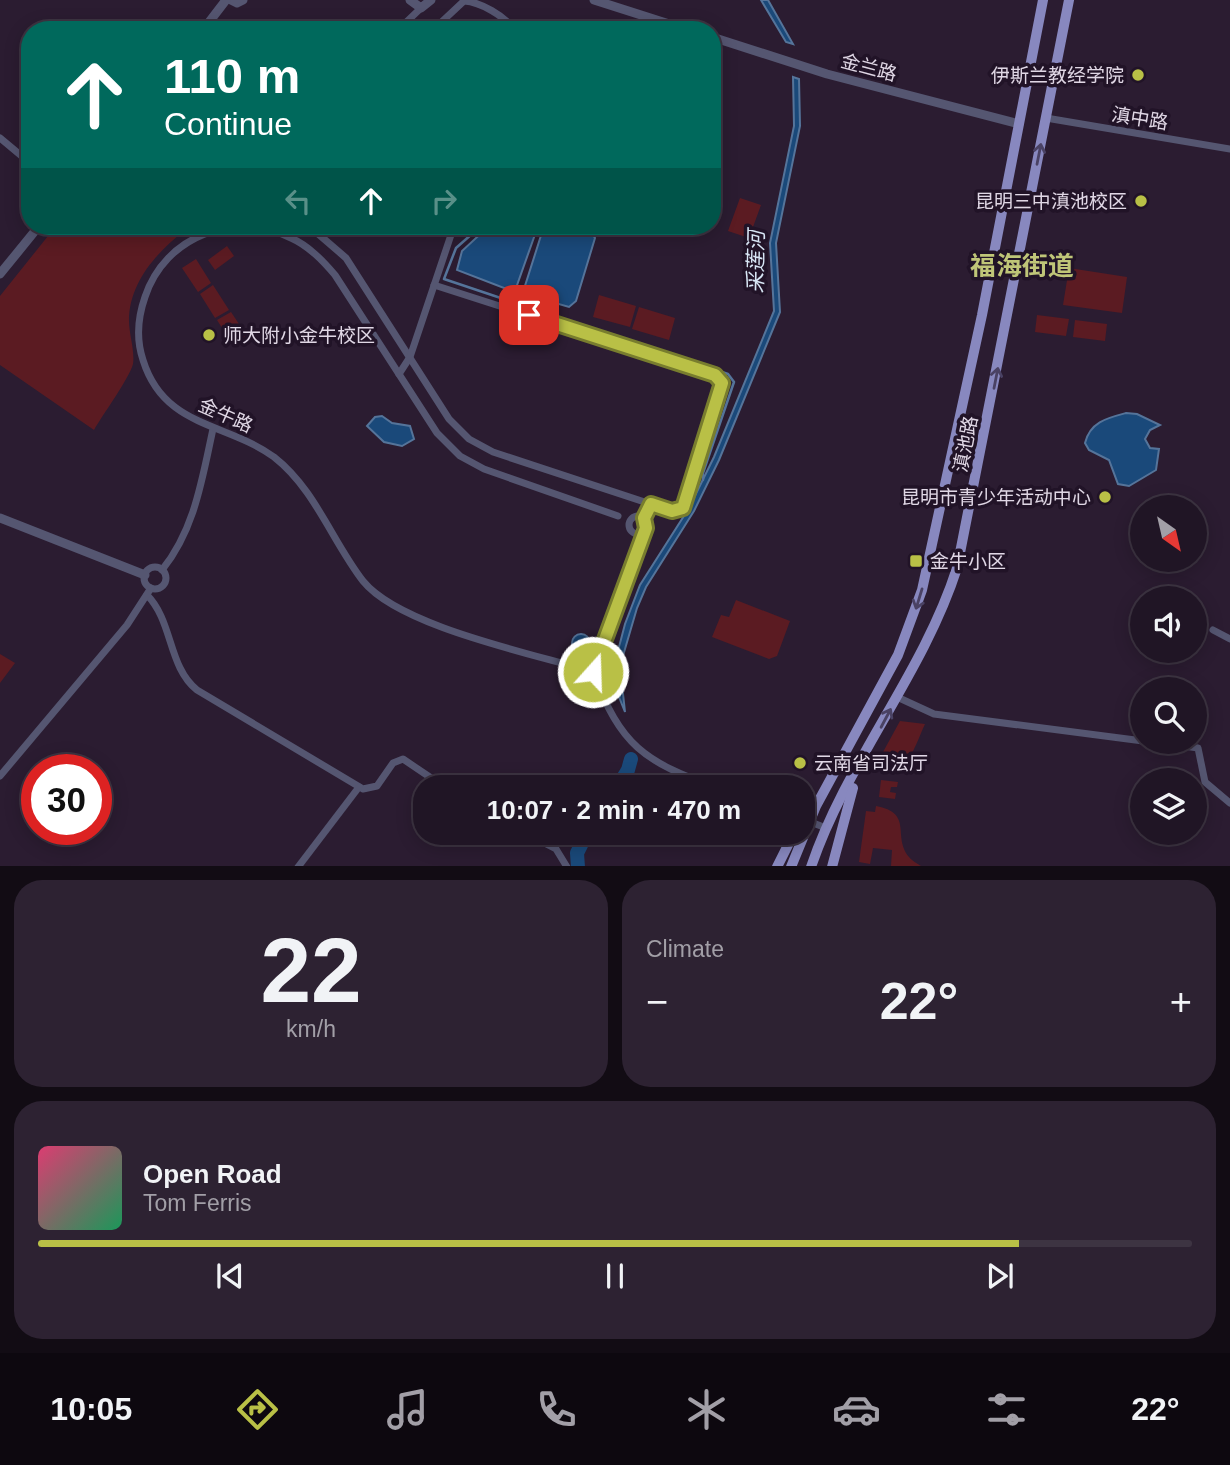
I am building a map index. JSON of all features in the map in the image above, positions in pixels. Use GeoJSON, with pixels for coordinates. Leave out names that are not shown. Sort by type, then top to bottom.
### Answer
{"type":"FeatureCollection","features":[{"type":"Feature","properties":{"kind":"main road","name":"滇池路"},"geometry":{"type":"LineString","coordinates":[[815,805],[898,655],[925,580],[980,328],[1043,0]]}},
{"type":"Feature","properties":{"kind":"main road","name":"滇池路"},"geometry":{"type":"LineString","coordinates":[[811,866],[827,828],[936,623],[960,556],[1069,0]]}},
{"type":"Feature","properties":{"kind":"main road"},"geometry":{"type":"LineString","coordinates":[[832,866],[849,799],[870,746]]}},
{"type":"Feature","properties":{"kind":"main road"},"geometry":{"type":"LineString","coordinates":[[815,832],[818,847]]}},
{"type":"Feature","properties":{"kind":"main road"},"geometry":{"type":"LineString","coordinates":[[777,866],[788,845]]}},
{"type":"Feature","properties":{"kind":"main road"},"geometry":{"type":"LineString","coordinates":[[791,866],[798,845]]}},
{"type":"Feature","properties":{"kind":"street"},"geometry":{"type":"LineString","coordinates":[[211,21],[229,0],[237,3],[243,0]]}},
{"type":"Feature","properties":{"kind":"street"},"geometry":{"type":"LineString","coordinates":[[410,0],[421,8]]}},
{"type":"Feature","properties":{"kind":"street"},"geometry":{"type":"LineString","coordinates":[[407,21],[431,0]]}},
{"type":"Feature","properties":{"kind":"street"},"geometry":{"type":"LineString","coordinates":[[594,0],[660,21]]}},
{"type":"Feature","properties":{"kind":"street"},"geometry":{"type":"LineString","coordinates":[[443,21],[464,1],[487,8],[504,21]]}},
{"type":"Feature","properties":{"kind":"street","name":"金兰路"},"geometry":{"type":"LineString","coordinates":[[721,40],[827,74],[1019,124]]}},
{"type":"Feature","properties":{"kind":"street","name":"滇中路"},"geometry":{"type":"LineString","coordinates":[[1046,118],[1230,149]]}},
{"type":"Feature","properties":{"kind":"street"},"geometry":{"type":"LineString","coordinates":[[0,138],[21,156]]}},
{"type":"Feature","properties":{"kind":"street"},"geometry":{"type":"LineString","coordinates":[[0,274],[32,235]]}},
{"type":"Feature","properties":{"kind":"street","name":"金牛路"},"geometry":{"type":"LineString","coordinates":[[198,235],[161,264],[149,284],[143,304],[139,344],[155,387],[176,408],[213,429],[255,445],[285,466],[306,491],[363,580],[389,603],[453,630],[593,672]]}},
{"type":"Feature","properties":{"kind":"street","name":"金牛路"},"geometry":{"type":"LineString","coordinates":[[286,235],[324,262],[437,433],[460,456],[484,469],[618,516]]}},
{"type":"Feature","properties":{"kind":"street"},"geometry":{"type":"LineString","coordinates":[[319,235],[346,258],[449,419],[478,445],[672,511],[683,508],[721,391],[722,383],[715,375],[434,285]]}},
{"type":"Feature","properties":{"kind":"street"},"geometry":{"type":"LineString","coordinates":[[399,374],[410,357],[451,235]]}},
{"type":"Feature","properties":{"kind":"street"},"geometry":{"type":"LineString","coordinates":[[162,570],[175,554],[199,497],[213,429]]}},
{"type":"Feature","properties":{"kind":"street"},"geometry":{"type":"LineString","coordinates":[[637,552],[630,530],[631,519],[641,517],[651,504]]}},
{"type":"Feature","properties":{"kind":"street"},"geometry":{"type":"LineString","coordinates":[[618,516],[641,517],[647,523],[593,672],[620,730],[639,751],[661,765],[685,775]]}},
{"type":"Feature","properties":{"kind":"street"},"geometry":{"type":"LineString","coordinates":[[618,516],[637,534],[645,531]]}},
{"type":"Feature","properties":{"kind":"street"},"geometry":{"type":"LineString","coordinates":[[0,518],[145,575]]}},
{"type":"Feature","properties":{"kind":"street"},"geometry":{"type":"LineString","coordinates":[[162,570],[151,568],[145,575],[145,581],[189,684],[363,789],[377,786],[393,763],[402,759],[426,775]]}},
{"type":"Feature","properties":{"kind":"street"},"geometry":{"type":"LineString","coordinates":[[0,776],[95,664],[149,592],[164,584],[166,578],[162,570]]}},
{"type":"Feature","properties":{"kind":"street"},"geometry":{"type":"LineString","coordinates":[[1213,630],[1230,639]]}},
{"type":"Feature","properties":{"kind":"street"},"geometry":{"type":"LineString","coordinates":[[897,697],[934,714],[1130,739]]}},
{"type":"Feature","properties":{"kind":"street"},"geometry":{"type":"LineString","coordinates":[[1199,754],[1205,782],[1230,803]]}},
{"type":"Feature","properties":{"kind":"street"},"geometry":{"type":"LineString","coordinates":[[298,866],[359,787]]}},
{"type":"Feature","properties":{"kind":"street"},"geometry":{"type":"LineString","coordinates":[[815,825],[827,828]]}},
{"type":"Feature","properties":{"kind":"street"},"geometry":{"type":"LineString","coordinates":[[548,845],[556,849],[567,866]]}},
{"type":"Feature","properties":{"kind":"shaded area"},"geometry":{"type":"Polygon","coordinates":[[[740,198],[761,205],[749,238],[728,231],[740,198]]]}},
{"type":"Feature","properties":{"kind":"shaded area"},"geometry":{"type":"Polygon","coordinates":[[[49,235],[180,235],[154,259],[139,282],[130,307],[133,364],[94,430],[0,365],[0,296],[49,235]]]}},
{"type":"Feature","properties":{"kind":"shaded area"},"geometry":{"type":"Polygon","coordinates":[[[227,246],[234,256],[215,270],[208,260],[227,246]]]}},
{"type":"Feature","properties":{"kind":"shaded area"},"geometry":{"type":"Polygon","coordinates":[[[196,259],[211,283],[198,292],[182,268],[196,259]]]}},
{"type":"Feature","properties":{"kind":"shaded area"},"geometry":{"type":"Polygon","coordinates":[[[1069,268],[1127,277],[1122,313],[1063,305],[1069,268]]]}},
{"type":"Feature","properties":{"kind":"shaded area"},"geometry":{"type":"Polygon","coordinates":[[[213,285],[229,310],[215,318],[200,294],[213,285]]]}},
{"type":"Feature","properties":{"kind":"shaded area"},"geometry":{"type":"Polygon","coordinates":[[[599,295],[636,306],[630,327],[593,317],[599,295]]]}},
{"type":"Feature","properties":{"kind":"shaded area"},"geometry":{"type":"Polygon","coordinates":[[[639,307],[675,318],[669,340],[632,329],[639,307]]]}},
{"type":"Feature","properties":{"kind":"shaded area"},"geometry":{"type":"Polygon","coordinates":[[[231,312],[247,336],[233,345],[217,320],[231,312]]]}},
{"type":"Feature","properties":{"kind":"shaded area"},"geometry":{"type":"Polygon","coordinates":[[[1037,315],[1069,319],[1066,336],[1035,332],[1037,315]]]}},
{"type":"Feature","properties":{"kind":"shaded area"},"geometry":{"type":"Polygon","coordinates":[[[1075,320],[1107,324],[1105,341],[1073,337],[1075,320]]]}},
{"type":"Feature","properties":{"kind":"shaded area"},"geometry":{"type":"Polygon","coordinates":[[[736,600],[790,621],[777,656],[769,659],[712,637],[721,615],[729,617],[736,600]]]}},
{"type":"Feature","properties":{"kind":"shaded area"},"geometry":{"type":"Polygon","coordinates":[[[0,654],[15,663],[0,683],[0,654]]]}},
{"type":"Feature","properties":{"kind":"shaded area"},"geometry":{"type":"Polygon","coordinates":[[[900,721],[925,724],[906,762],[894,771],[886,771],[887,765],[877,763],[900,721]]]}},
{"type":"Feature","properties":{"kind":"shaded area"},"geometry":{"type":"Polygon","coordinates":[[[881,780],[898,782],[897,787],[891,787],[890,792],[896,793],[895,799],[879,797],[881,780]]]}},
{"type":"Feature","properties":{"kind":"shaded area"},"geometry":{"type":"Polygon","coordinates":[[[876,806],[895,814],[899,820],[904,849],[910,858],[921,866],[891,866],[892,850],[873,848],[870,864],[859,862],[866,811],[875,812],[876,806]]]}},
{"type":"Feature","properties":{"kind":"water"},"geometry":{"type":"Polygon","coordinates":[[[761,0],[768,0],[793,44],[786,42],[761,0]]]}},
{"type":"Feature","properties":{"kind":"water","name":"采莲河"},"geometry":{"type":"Polygon","coordinates":[[[793,77],[799,79],[800,126],[776,243],[780,312],[719,460],[694,511],[646,587],[637,608],[620,666],[625,712],[615,687],[614,666],[625,624],[640,585],[689,508],[714,457],[774,311],[770,243],[794,126],[793,77]]]}},
{"type":"Feature","properties":{"kind":"water"},"geometry":{"type":"Polygon","coordinates":[[[479,235],[535,235],[516,288],[504,288],[457,270],[462,251],[479,235]]]}},
{"type":"Feature","properties":{"kind":"water"},"geometry":{"type":"Polygon","coordinates":[[[541,235],[593,235],[595,238],[576,301],[569,307],[531,296],[524,289],[541,235]]]}},
{"type":"Feature","properties":{"kind":"water"},"geometry":{"type":"Polygon","coordinates":[[[1126,413],[1137,414],[1160,425],[1150,430],[1145,439],[1150,448],[1159,449],[1156,470],[1129,486],[1118,484],[1109,460],[1089,450],[1085,443],[1095,426],[1106,419],[1126,413]]]}},
{"type":"Feature","properties":{"kind":"water"},"geometry":{"type":"Polygon","coordinates":[[[382,416],[392,423],[410,426],[414,439],[402,446],[384,442],[367,426],[375,417],[382,416]]]}},
{"type":"Feature","properties":{"kind":"water"},"geometry":{"type":"Polygon","coordinates":[[[581,634],[587,637],[590,643],[587,649],[581,652],[575,649],[572,643],[575,637],[581,634]]]}},
{"type":"Feature","properties":{"kind":"waterway"},"geometry":{"type":"LineString","coordinates":[[471,235],[456,248],[444,279],[728,374],[734,382],[703,473],[703,480]]}},
{"type":"Feature","properties":{"kind":"waterway","name":"采莲河"},"geometry":{"type":"LineString","coordinates":[[625,775],[631,759]]}},
{"type":"Feature","properties":{"kind":"waterway","name":"采莲河"},"geometry":{"type":"LineString","coordinates":[[578,866],[577,853],[581,845]]}},
{"type":"Feature","properties":{"kind":"place","name":"伊斯兰教经学院"},"geometry":{"type":"Point","coordinates":[1138,75]}},
{"type":"Feature","properties":{"kind":"place","name":"昆明三中滇池校区"},"geometry":{"type":"Point","coordinates":[1141,201]}},
{"type":"Feature","properties":{"kind":"place","name":"师大附小金牛校区"},"geometry":{"type":"Point","coordinates":[209,335]}},
{"type":"Feature","properties":{"kind":"place","name":"昆明市青少年活动中心"},"geometry":{"type":"Point","coordinates":[1105,497]}},
{"type":"Feature","properties":{"kind":"place","name":"金牛小区"},"geometry":{"type":"Point","coordinates":[916,561]}},
{"type":"Feature","properties":{"kind":"place","name":"云南省司法厅"},"geometry":{"type":"Point","coordinates":[800,763]}},
{"type":"Feature","properties":{"kind":"district","name":"福海街道"},"geometry":{"type":"Point","coordinates":[1022,266]}},
{"type":"Feature","properties":{"kind":"route"},"geometry":{"type":"LineString","coordinates":[[529,315],[715,375],[722,383],[683,508],[672,511],[651,504],[644,518],[646,528],[593,672]]}}]}
